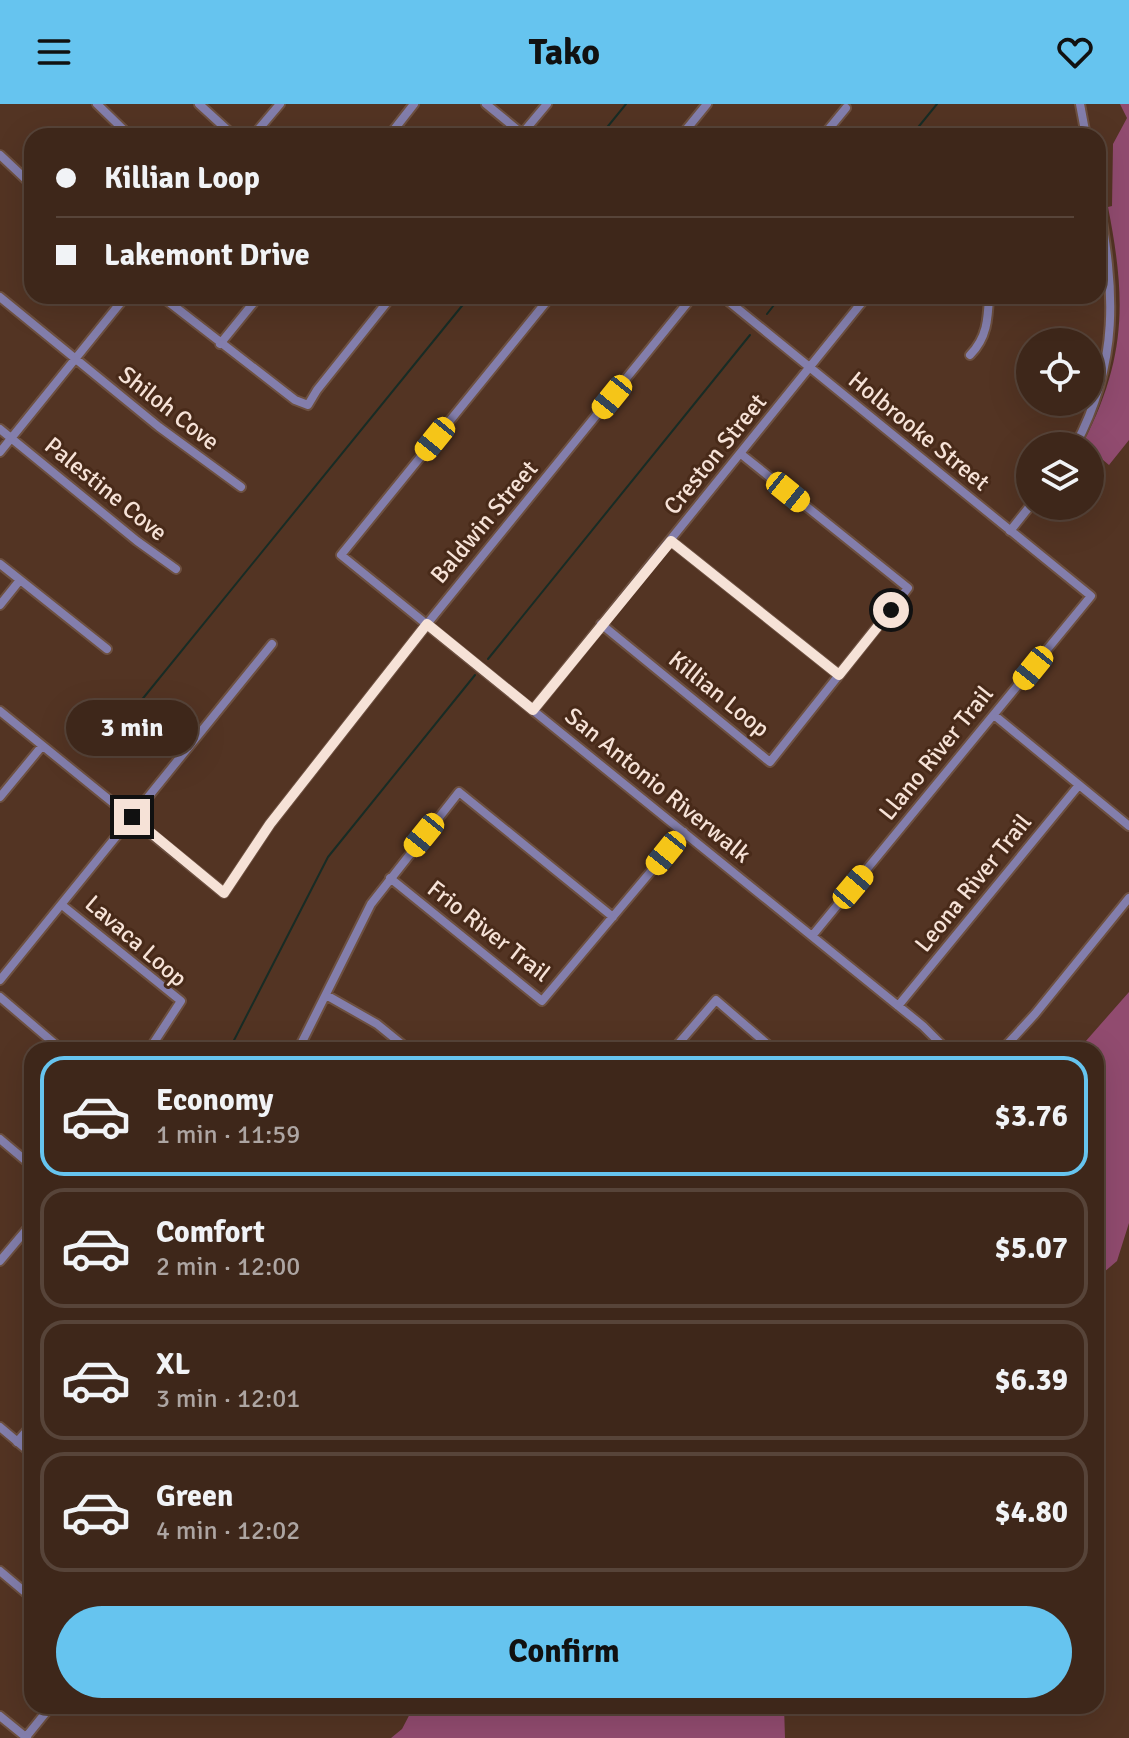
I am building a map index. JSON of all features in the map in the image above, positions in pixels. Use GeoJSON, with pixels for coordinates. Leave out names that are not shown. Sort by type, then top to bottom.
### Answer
{"type":"FeatureCollection","features":[{"type":"Feature","properties":{"kind":"street"},"geometry":{"type":"LineString","coordinates":[[97,104],[122,128]]}},
{"type":"Feature","properties":{"kind":"street"},"geometry":{"type":"LineString","coordinates":[[199,104],[225,128]]}},
{"type":"Feature","properties":{"kind":"street"},"geometry":{"type":"LineString","coordinates":[[260,128],[280,104]]}},
{"type":"Feature","properties":{"kind":"street"},"geometry":{"type":"LineString","coordinates":[[395,128],[414,104]]}},
{"type":"Feature","properties":{"kind":"street"},"geometry":{"type":"LineString","coordinates":[[486,104],[515,128]]}},
{"type":"Feature","properties":{"kind":"street"},"geometry":{"type":"LineString","coordinates":[[528,128],[547,104]]}},
{"type":"Feature","properties":{"kind":"street"},"geometry":{"type":"LineString","coordinates":[[688,128],[707,104]]}},
{"type":"Feature","properties":{"kind":"street"},"geometry":{"type":"LineString","coordinates":[[1080,104],[1084,128]]}},
{"type":"Feature","properties":{"kind":"street"},"geometry":{"type":"LineString","coordinates":[[830,128],[846,108]]}},
{"type":"Feature","properties":{"kind":"street"},"geometry":{"type":"LineString","coordinates":[[0,155],[24,178]]}},
{"type":"Feature","properties":{"kind":"street"},"geometry":{"type":"LineString","coordinates":[[1082,432],[1092,411],[1104,370],[1111,326],[1111,279],[1106,248]]}},
{"type":"Feature","properties":{"kind":"street","name":"Shiloh Cove"},"geometry":{"type":"LineString","coordinates":[[0,297],[171,436],[241,487]]}},
{"type":"Feature","properties":{"kind":"street"},"geometry":{"type":"LineString","coordinates":[[0,452],[120,304]]}},
{"type":"Feature","properties":{"kind":"street"},"geometry":{"type":"LineString","coordinates":[[171,304],[295,400],[308,405],[386,304]]}},
{"type":"Feature","properties":{"kind":"street"},"geometry":{"type":"LineString","coordinates":[[220,344],[252,304]]}},
{"type":"Feature","properties":{"kind":"street","name":"San Antonio Riverwalk"},"geometry":{"type":"LineString","coordinates":[[545,304],[341,555],[898,1006],[938,1042]]}},
{"type":"Feature","properties":{"kind":"street","name":"Baldwin Street"},"geometry":{"type":"LineString","coordinates":[[132,817],[224,893],[270,824],[427,624],[687,304]]}},
{"type":"Feature","properties":{"kind":"street","name":"Holbrooke Street"},"geometry":{"type":"LineString","coordinates":[[732,304],[1091,596]]}},
{"type":"Feature","properties":{"kind":"street","name":"Creston Street"},"geometry":{"type":"LineString","coordinates":[[533,710],[861,304]]}},
{"type":"Feature","properties":{"kind":"street"},"geometry":{"type":"LineString","coordinates":[[970,355],[980,345],[986,329],[988,304]]}},
{"type":"Feature","properties":{"kind":"street","name":"Palestine Cove"},"geometry":{"type":"LineString","coordinates":[[0,429],[114,523],[176,569]]}},
{"type":"Feature","properties":{"kind":"street","name":"Killian Loop"},"geometry":{"type":"LineString","coordinates":[[601,624],[770,762],[908,588],[741,454]]}},
{"type":"Feature","properties":{"kind":"street"},"geometry":{"type":"LineString","coordinates":[[1010,531],[1019,520]]}},
{"type":"Feature","properties":{"kind":"street"},"geometry":{"type":"LineString","coordinates":[[671,541],[839,675]]}},
{"type":"Feature","properties":{"kind":"street"},"geometry":{"type":"LineString","coordinates":[[0,564],[107,649]]}},
{"type":"Feature","properties":{"kind":"street"},"geometry":{"type":"LineString","coordinates":[[0,605],[20,580]]}},
{"type":"Feature","properties":{"kind":"street","name":"Llano River Trail"},"geometry":{"type":"LineString","coordinates":[[812,936],[1091,596]]}},
{"type":"Feature","properties":{"kind":"street"},"geometry":{"type":"LineString","coordinates":[[0,980],[272,644]]}},
{"type":"Feature","properties":{"kind":"street"},"geometry":{"type":"LineString","coordinates":[[0,711],[132,817]]}},
{"type":"Feature","properties":{"kind":"street"},"geometry":{"type":"LineString","coordinates":[[994,715],[1129,826]]}},
{"type":"Feature","properties":{"kind":"street"},"geometry":{"type":"LineString","coordinates":[[0,797],[42,746]]}},
{"type":"Feature","properties":{"kind":"street","name":"Leona River Trail"},"geometry":{"type":"LineString","coordinates":[[898,1006],[1079,785]]}},
{"type":"Feature","properties":{"kind":"street"},"geometry":{"type":"LineString","coordinates":[[302,1042],[371,904],[459,792],[613,917]]}},
{"type":"Feature","properties":{"kind":"street","name":"Frio River Trail"},"geometry":{"type":"LineString","coordinates":[[390,878],[542,1001],[684,832]]}},
{"type":"Feature","properties":{"kind":"street"},"geometry":{"type":"LineString","coordinates":[[1009,1042],[1129,898]]}},
{"type":"Feature","properties":{"kind":"street","name":"Lavaca Loop"},"geometry":{"type":"LineString","coordinates":[[62,905],[181,1001],[154,1042]]}},
{"type":"Feature","properties":{"kind":"street"},"geometry":{"type":"LineString","coordinates":[[326,995],[377,1024],[399,1042]]}},
{"type":"Feature","properties":{"kind":"street"},"geometry":{"type":"LineString","coordinates":[[0,997],[53,1042]]}},
{"type":"Feature","properties":{"kind":"street"},"geometry":{"type":"LineString","coordinates":[[680,1042],[716,1000],[765,1042]]}},
{"type":"Feature","properties":{"kind":"street"},"geometry":{"type":"LineString","coordinates":[[0,1139],[24,1159]]}},
{"type":"Feature","properties":{"kind":"street"},"geometry":{"type":"LineString","coordinates":[[0,1261],[24,1232]]}},
{"type":"Feature","properties":{"kind":"street"},"geometry":{"type":"LineString","coordinates":[[0,1427],[24,1448]]}},
{"type":"Feature","properties":{"kind":"street"},"geometry":{"type":"LineString","coordinates":[[17,1442],[24,1434]]}},
{"type":"Feature","properties":{"kind":"street"},"geometry":{"type":"LineString","coordinates":[[0,1571],[24,1591]]}},
{"type":"Feature","properties":{"kind":"street"},"geometry":{"type":"LineString","coordinates":[[0,1716],[26,1737],[45,1714]]}},
{"type":"Feature","properties":{"kind":"shaded area"},"geometry":{"type":"Polygon","coordinates":[[[1120,104],[1129,104],[1129,440],[1109,465],[1104,461],[1104,432],[1088,432],[1095,416],[1104,416],[1104,394],[1119,327],[1118,271],[1108,207],[1112,206],[1113,144],[1127,118],[1120,104]]]}},
{"type":"Feature","properties":{"kind":"shaded area"},"geometry":{"type":"Polygon","coordinates":[[[1129,992],[1129,1223],[1117,1261],[1104,1272],[1104,1042],[1085,1042],[1129,992]]]}},
{"type":"Feature","properties":{"kind":"shaded area"},"geometry":{"type":"Polygon","coordinates":[[[410,1714],[784,1714],[785,1738],[391,1738],[402,1729],[410,1714]]]}},
{"type":"Feature","properties":{"kind":"waterway"},"geometry":{"type":"LineString","coordinates":[[606,128],[626,104]]}},
{"type":"Feature","properties":{"kind":"waterway"},"geometry":{"type":"LineString","coordinates":[[918,128],[937,104]]}},
{"type":"Feature","properties":{"kind":"waterway"},"geometry":{"type":"LineString","coordinates":[[127,718],[463,304]]}},
{"type":"Feature","properties":{"kind":"waterway"},"geometry":{"type":"LineString","coordinates":[[767,314],[775,304]]}},
{"type":"Feature","properties":{"kind":"waterway"},"geometry":{"type":"LineString","coordinates":[[488,659],[750,335]]}},
{"type":"Feature","properties":{"kind":"waterway"},"geometry":{"type":"LineString","coordinates":[[233,1042],[328,857],[475,675]]}},
{"type":"Feature","properties":{"kind":"route"},"geometry":{"type":"LineString","coordinates":[[132,817],[224,893],[270,824],[427,624],[533,710],[671,541],[839,675],[891,610]]}}]}
